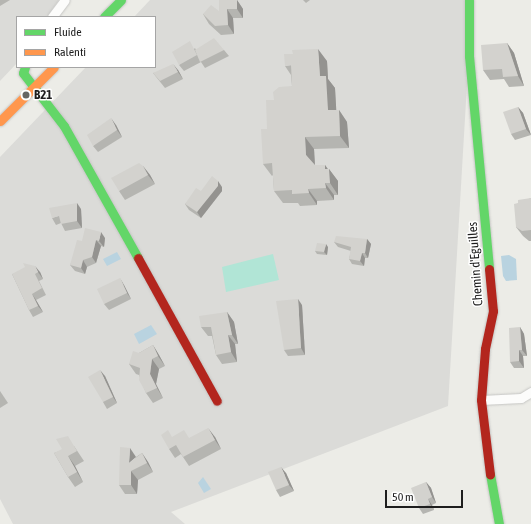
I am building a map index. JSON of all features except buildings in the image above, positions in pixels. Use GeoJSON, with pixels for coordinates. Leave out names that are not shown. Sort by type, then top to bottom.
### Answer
{"type":"FeatureCollection","features":[{"type":"Feature","properties":{"kind":"street"},"geometry":{"type":"LineString","coordinates":[[53,16],[65,0]]}},
{"type":"Feature","properties":{"kind":"street"},"geometry":{"type":"LineString","coordinates":[[105,16],[121,0]]}},
{"type":"Feature","properties":{"kind":"street","name":"Chemin d'Eguilles"},"geometry":{"type":"LineString","coordinates":[[469,0],[469,56],[492,311],[485,349],[480,400],[482,431],[499,524]]}},
{"type":"Feature","properties":{"kind":"street"},"geometry":{"type":"LineString","coordinates":[[25,68],[23,73],[35,86],[64,126],[217,402]]}},
{"type":"Feature","properties":{"kind":"street"},"geometry":{"type":"LineString","coordinates":[[0,121],[53,68]]}},
{"type":"Feature","properties":{"kind":"street"},"geometry":{"type":"LineString","coordinates":[[480,400],[521,398],[531,392]]}},
{"type":"Feature","properties":{"kind":"shaded area"},"geometry":{"type":"Polygon","coordinates":[[[0,0],[59,0],[48,16],[16,16],[16,64],[0,81],[0,0]]]}},
{"type":"Feature","properties":{"kind":"shaded area"},"geometry":{"type":"Polygon","coordinates":[[[150,0],[472,0],[448,406],[171,512],[185,524],[13,524],[0,499],[0,157],[85,68],[156,68],[156,16],[135,16],[150,0]]]}},
{"type":"Feature","properties":{"kind":"green space"},"geometry":{"type":"Polygon","coordinates":[[[273,254],[279,280],[226,292],[222,267],[273,254]]]}},
{"type":"Feature","properties":{"kind":"water"},"geometry":{"type":"Polygon","coordinates":[[[117,252],[121,259],[107,266],[103,259],[117,252]]]}},
{"type":"Feature","properties":{"kind":"water"},"geometry":{"type":"Polygon","coordinates":[[[509,255],[516,259],[517,280],[506,281],[503,276],[501,256],[509,255]]]}},
{"type":"Feature","properties":{"kind":"water"},"geometry":{"type":"Polygon","coordinates":[[[151,325],[157,334],[139,344],[134,334],[151,325]]]}},
{"type":"Feature","properties":{"kind":"water"},"geometry":{"type":"Polygon","coordinates":[[[203,477],[211,489],[204,493],[198,483],[203,477]]]}},
{"type":"Feature","properties":{"kind":"traffic: fast"},"geometry":{"type":"LineString","coordinates":[[105,16],[121,0]]}},
{"type":"Feature","properties":{"kind":"traffic: fast"},"geometry":{"type":"LineString","coordinates":[[469,0],[469,56],[489,269]]}},
{"type":"Feature","properties":{"kind":"traffic: fast"},"geometry":{"type":"LineString","coordinates":[[25,68],[23,73],[64,126],[138,258]]}},
{"type":"Feature","properties":{"kind":"traffic: fast"},"geometry":{"type":"LineString","coordinates":[[490,474],[499,524]]}},
{"type":"Feature","properties":{"kind":"traffic: slow"},"geometry":{"type":"LineString","coordinates":[[0,121],[53,68]]}},
{"type":"Feature","properties":{"kind":"traffic: jam"},"geometry":{"type":"LineString","coordinates":[[138,258],[217,401]]}},
{"type":"Feature","properties":{"kind":"traffic: jam"},"geometry":{"type":"LineString","coordinates":[[489,269],[493,311],[485,349],[481,400],[490,474]]}},
{"type":"Feature","properties":{"kind":"place","name":"B21"},"geometry":{"type":"Point","coordinates":[26,95]}}]}
